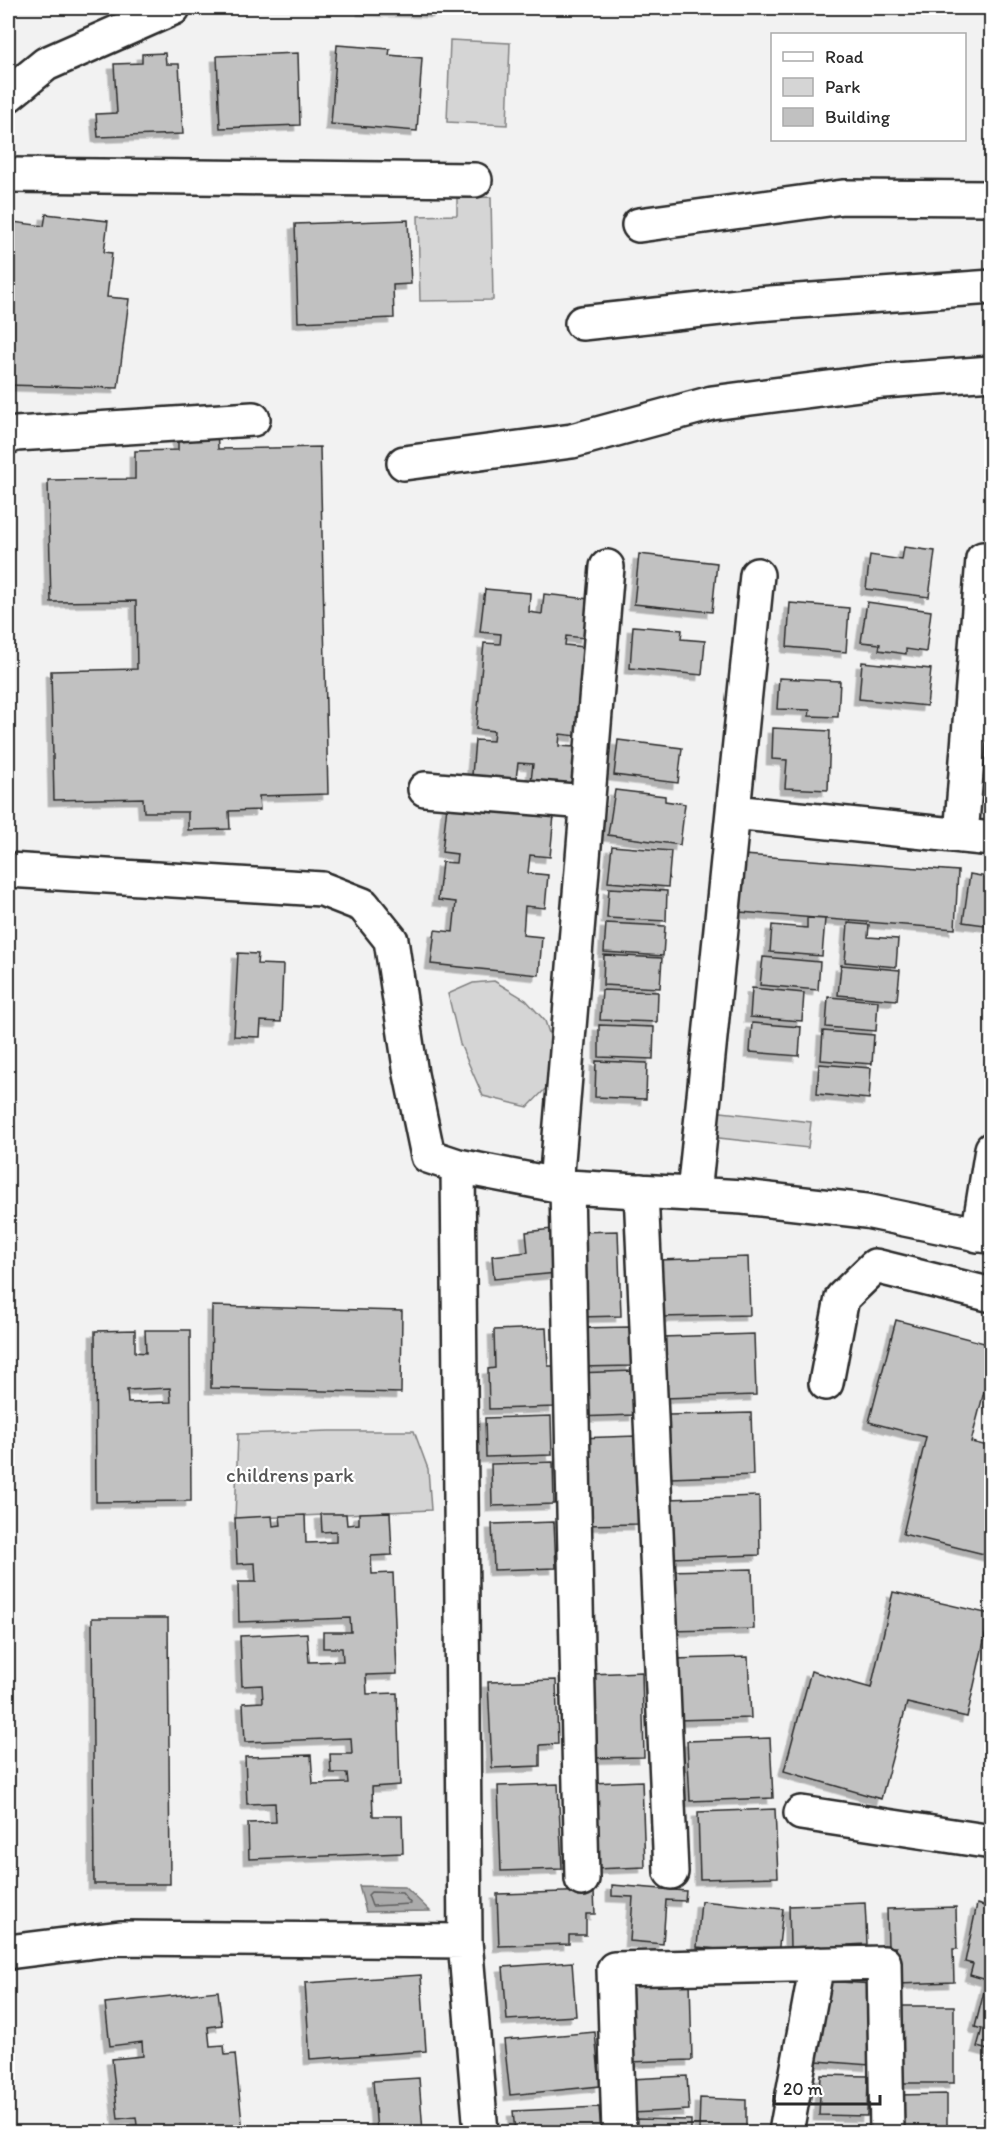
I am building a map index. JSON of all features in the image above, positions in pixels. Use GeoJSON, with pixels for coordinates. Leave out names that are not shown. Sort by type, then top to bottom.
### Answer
{"type":"FeatureCollection","features":[{"type":"Feature","properties":{"kind":"street"},"geometry":{"type":"LineString","coordinates":[[8,95],[46,64],[173,8]]}},
{"type":"Feature","properties":{"kind":"street"},"geometry":{"type":"LineString","coordinates":[[8,175],[475,180]]}},
{"type":"Feature","properties":{"kind":"street"},"geometry":{"type":"LineString","coordinates":[[639,225],[843,197],[992,198]]}},
{"type":"Feature","properties":{"kind":"street"},"geometry":{"type":"LineString","coordinates":[[582,323],[758,304],[992,287]]}},
{"type":"Feature","properties":{"kind":"street"},"geometry":{"type":"LineString","coordinates":[[404,464],[572,441],[712,403],[882,381],[992,373]]}},
{"type":"Feature","properties":{"kind":"street"},"geometry":{"type":"LineString","coordinates":[[8,437],[16,434],[253,418]]}},
{"type":"Feature","properties":{"kind":"street"},"geometry":{"type":"LineString","coordinates":[[733,812],[976,837],[983,559]]}},
{"type":"Feature","properties":{"kind":"street"},"geometry":{"type":"LineString","coordinates":[[582,1879],[561,1186],[587,802],[608,567]]}},
{"type":"Feature","properties":{"kind":"street"},"geometry":{"type":"LineString","coordinates":[[694,1194],[757,575]]}},
{"type":"Feature","properties":{"kind":"street"},"geometry":{"type":"LineString","coordinates":[[425,789],[587,802]]}},
{"type":"Feature","properties":{"kind":"street"},"geometry":{"type":"LineString","coordinates":[[8,870],[322,890],[363,905],[391,940],[411,1074],[428,1156],[458,1166],[561,1186],[694,1194],[866,1211],[985,1236],[992,1149]]}},
{"type":"Feature","properties":{"kind":"street"},"geometry":{"type":"LineString","coordinates":[[458,1166],[465,1941],[481,2133]]}},
{"type":"Feature","properties":{"kind":"street"},"geometry":{"type":"LineString","coordinates":[[641,1191],[671,1872]]}},
{"type":"Feature","properties":{"kind":"street"},"geometry":{"type":"LineString","coordinates":[[826,1383],[842,1298],[875,1266],[992,1295]]}},
{"type":"Feature","properties":{"kind":"street"},"geometry":{"type":"LineString","coordinates":[[801,1813],[992,1842]]}},
{"type":"Feature","properties":{"kind":"street"},"geometry":{"type":"LineString","coordinates":[[8,1952],[120,1938],[465,1941]]}},
{"type":"Feature","properties":{"kind":"street"},"geometry":{"type":"LineString","coordinates":[[619,2133],[614,1969],[884,1963],[887,2133]]}},
{"type":"Feature","properties":{"kind":"street"},"geometry":{"type":"LineString","coordinates":[[786,2133],[817,1964]]}},
{"type":"Feature","properties":{"kind":"green space"},"geometry":{"type":"Polygon","coordinates":[[[450,40],[510,43],[507,125],[447,122],[450,40]]]}},
{"type":"Feature","properties":{"kind":"green space"},"geometry":{"type":"Polygon","coordinates":[[[491,197],[493,300],[420,301],[418,216],[457,215],[457,198],[491,197]]]}},
{"type":"Feature","properties":{"kind":"green space"},"geometry":{"type":"Polygon","coordinates":[[[494,981],[526,1000],[545,1021],[555,1051],[551,1083],[528,1107],[483,1096],[460,1044],[448,994],[473,983],[494,981]]]}},
{"type":"Feature","properties":{"kind":"green space"},"geometry":{"type":"Polygon","coordinates":[[[712,1111],[811,1122],[808,1148],[710,1137],[712,1111]]]}},
{"type":"Feature","properties":{"kind":"green space","name":"childrens park"},"geometry":{"type":"Polygon","coordinates":[[[414,1431],[428,1469],[431,1510],[235,1519],[238,1434],[414,1431]]]}},
{"type":"Feature","properties":{"kind":"water"},"geometry":{"type":"Polygon","coordinates":[[[359,1886],[405,1887],[430,1911],[366,1912],[359,1886]]]}},
{"type":"Feature","properties":{"kind":"building"},"geometry":{"type":"Polygon","coordinates":[[[363,8],[438,8],[438,12],[363,10],[363,8]]]}},
{"type":"Feature","properties":{"kind":"building"},"geometry":{"type":"Polygon","coordinates":[[[337,45],[390,49],[389,55],[422,58],[417,131],[331,124],[337,45]]]}},
{"type":"Feature","properties":{"kind":"building"},"geometry":{"type":"Polygon","coordinates":[[[165,53],[166,64],[179,64],[183,134],[98,137],[96,114],[117,113],[114,64],[142,63],[142,54],[165,53]]]}},
{"type":"Feature","properties":{"kind":"building"},"geometry":{"type":"Polygon","coordinates":[[[298,53],[300,125],[220,128],[217,56],[298,53]]]}},
{"type":"Feature","properties":{"kind":"building"},"geometry":{"type":"Polygon","coordinates":[[[46,214],[108,221],[104,252],[112,253],[107,297],[129,299],[118,388],[8,385],[8,273],[13,222],[44,226],[46,214]]]}},
{"type":"Feature","properties":{"kind":"building"},"geometry":{"type":"Polygon","coordinates":[[[408,220],[411,284],[393,285],[394,318],[298,322],[295,224],[408,220]]]}},
{"type":"Feature","properties":{"kind":"building"},"geometry":{"type":"Polygon","coordinates":[[[217,426],[218,449],[320,447],[328,794],[259,796],[260,810],[229,811],[230,829],[188,830],[188,812],[144,812],[143,798],[54,800],[51,671],[137,669],[136,601],[51,602],[48,480],[135,479],[135,451],[178,450],[178,427],[217,426]]]}},
{"type":"Feature","properties":{"kind":"building"},"geometry":{"type":"Polygon","coordinates":[[[904,547],[935,551],[929,597],[866,589],[870,555],[902,560],[904,547]]]}},
{"type":"Feature","properties":{"kind":"building"},"geometry":{"type":"Polygon","coordinates":[[[639,554],[717,563],[712,612],[634,604],[639,554]]]}},
{"type":"Feature","properties":{"kind":"building"},"geometry":{"type":"Polygon","coordinates":[[[485,589],[530,593],[529,612],[542,614],[544,594],[589,599],[585,638],[566,636],[565,645],[584,647],[577,736],[560,734],[559,746],[575,747],[572,784],[531,781],[533,764],[518,763],[516,779],[472,775],[475,740],[493,741],[494,731],[476,729],[484,643],[500,644],[501,634],[480,632],[485,589]]]}},
{"type":"Feature","properties":{"kind":"building"},"geometry":{"type":"Polygon","coordinates":[[[867,602],[931,611],[926,652],[906,649],[906,654],[879,650],[880,644],[861,642],[867,602]]]}},
{"type":"Feature","properties":{"kind":"building"},"geometry":{"type":"Polygon","coordinates":[[[790,603],[849,608],[846,652],[787,647],[790,603]]]}},
{"type":"Feature","properties":{"kind":"building"},"geometry":{"type":"Polygon","coordinates":[[[633,626],[682,630],[681,639],[705,641],[702,675],[630,668],[633,626]]]}},
{"type":"Feature","properties":{"kind":"building"},"geometry":{"type":"Polygon","coordinates":[[[862,662],[931,669],[927,706],[859,699],[862,662]]]}},
{"type":"Feature","properties":{"kind":"building"},"geometry":{"type":"Polygon","coordinates":[[[779,678],[840,681],[838,717],[809,716],[810,710],[777,709],[779,678]]]}},
{"type":"Feature","properties":{"kind":"building"},"geometry":{"type":"Polygon","coordinates":[[[773,728],[830,731],[828,790],[785,788],[787,760],[772,759],[773,728]]]}},
{"type":"Feature","properties":{"kind":"building"},"geometry":{"type":"Polygon","coordinates":[[[618,740],[682,748],[678,783],[614,775],[618,740]]]}},
{"type":"Feature","properties":{"kind":"building"},"geometry":{"type":"Polygon","coordinates":[[[615,790],[665,796],[665,801],[685,804],[680,845],[608,835],[615,790]]]}},
{"type":"Feature","properties":{"kind":"building"},"geometry":{"type":"Polygon","coordinates":[[[447,805],[554,815],[550,857],[530,855],[528,873],[548,875],[545,908],[525,906],[523,935],[542,937],[539,975],[431,964],[435,930],[453,932],[456,902],[438,900],[442,862],[456,863],[457,854],[442,852],[447,805]]]}},
{"type":"Feature","properties":{"kind":"building"},"geometry":{"type":"Polygon","coordinates":[[[612,846],[671,851],[668,887],[608,882],[612,846]]]}},
{"type":"Feature","properties":{"kind":"building"},"geometry":{"type":"Polygon","coordinates":[[[744,855],[958,871],[955,929],[740,912],[744,855]]]}},
{"type":"Feature","properties":{"kind":"building"},"geometry":{"type":"Polygon","coordinates":[[[970,874],[992,878],[992,926],[963,922],[970,874]]]}},
{"type":"Feature","properties":{"kind":"building"},"geometry":{"type":"Polygon","coordinates":[[[609,888],[667,891],[666,921],[607,918],[609,888]]]}},
{"type":"Feature","properties":{"kind":"building"},"geometry":{"type":"Polygon","coordinates":[[[807,918],[825,919],[822,956],[770,952],[772,925],[807,928],[807,918]]]}},
{"type":"Feature","properties":{"kind":"building"},"geometry":{"type":"Polygon","coordinates":[[[606,923],[665,926],[663,956],[604,952],[606,923]]]}},
{"type":"Feature","properties":{"kind":"building"},"geometry":{"type":"Polygon","coordinates":[[[848,923],[869,925],[868,937],[898,939],[896,967],[845,962],[848,923]]]}},
{"type":"Feature","properties":{"kind":"building"},"geometry":{"type":"Polygon","coordinates":[[[238,953],[258,954],[257,964],[283,965],[281,1022],[261,1021],[260,1037],[234,1036],[238,953]]]}},
{"type":"Feature","properties":{"kind":"building"},"geometry":{"type":"Polygon","coordinates":[[[604,955],[662,958],[660,988],[603,985],[604,955]]]}},
{"type":"Feature","properties":{"kind":"building"},"geometry":{"type":"Polygon","coordinates":[[[763,957],[820,962],[818,990],[760,985],[763,957]]]}},
{"type":"Feature","properties":{"kind":"building"},"geometry":{"type":"Polygon","coordinates":[[[841,965],[900,970],[897,1000],[838,995],[841,965]]]}},
{"type":"Feature","properties":{"kind":"building"},"geometry":{"type":"Polygon","coordinates":[[[752,988],[804,993],[802,1021],[750,1017],[752,988]]]}},
{"type":"Feature","properties":{"kind":"building"},"geometry":{"type":"Polygon","coordinates":[[[602,990],[658,992],[657,1022],[600,1020],[602,990]]]}},
{"type":"Feature","properties":{"kind":"building"},"geometry":{"type":"Polygon","coordinates":[[[828,997],[878,1001],[876,1031],[826,1027],[828,997]]]}},
{"type":"Feature","properties":{"kind":"building"},"geometry":{"type":"Polygon","coordinates":[[[752,1023],[801,1027],[799,1056],[750,1052],[752,1023]]]}},
{"type":"Feature","properties":{"kind":"building"},"geometry":{"type":"Polygon","coordinates":[[[599,1025],[654,1027],[653,1059],[599,1057],[599,1025]]]}},
{"type":"Feature","properties":{"kind":"building"},"geometry":{"type":"Polygon","coordinates":[[[823,1031],[874,1035],[872,1064],[821,1060],[823,1031]]]}},
{"type":"Feature","properties":{"kind":"building"},"geometry":{"type":"Polygon","coordinates":[[[596,1061],[647,1063],[646,1099],[595,1097],[596,1061]]]}},
{"type":"Feature","properties":{"kind":"building"},"geometry":{"type":"Polygon","coordinates":[[[819,1064],[871,1068],[869,1099],[817,1094],[819,1064]]]}},
{"type":"Feature","properties":{"kind":"building"},"geometry":{"type":"Polygon","coordinates":[[[552,1229],[557,1273],[494,1279],[492,1256],[528,1252],[526,1232],[552,1229]]]}},
{"type":"Feature","properties":{"kind":"building"},"geometry":{"type":"Polygon","coordinates":[[[618,1231],[621,1316],[580,1317],[577,1232],[618,1231]]]}},
{"type":"Feature","properties":{"kind":"building"},"geometry":{"type":"Polygon","coordinates":[[[748,1257],[750,1315],[661,1317],[658,1260],[748,1257]]]}},
{"type":"Feature","properties":{"kind":"building"},"geometry":{"type":"Polygon","coordinates":[[[212,1306],[402,1311],[401,1393],[211,1388],[212,1306]]]}},
{"type":"Feature","properties":{"kind":"building"},"geometry":{"type":"Polygon","coordinates":[[[896,1320],[992,1345],[992,1361],[971,1442],[992,1447],[992,1556],[903,1534],[926,1437],[869,1422],[896,1320]]]}},
{"type":"Feature","properties":{"kind":"building"},"geometry":{"type":"Polygon","coordinates":[[[630,1327],[632,1366],[580,1367],[578,1328],[630,1327]]]}},
{"type":"Feature","properties":{"kind":"building"},"geometry":{"type":"Polygon","coordinates":[[[546,1328],[548,1366],[554,1366],[555,1407],[489,1409],[488,1369],[495,1368],[494,1330],[546,1328]]]}},
{"type":"Feature","properties":{"kind":"building"},"geometry":{"type":"Polygon","coordinates":[[[135,1330],[135,1352],[146,1353],[145,1330],[190,1330],[191,1501],[96,1502],[95,1331],[135,1330]],[[170,1388],[127,1390],[128,1403],[171,1402],[170,1388]]]}},
{"type":"Feature","properties":{"kind":"building"},"geometry":{"type":"Polygon","coordinates":[[[754,1334],[756,1395],[664,1398],[662,1337],[754,1334]]]}},
{"type":"Feature","properties":{"kind":"building"},"geometry":{"type":"Polygon","coordinates":[[[634,1371],[635,1415],[576,1417],[574,1373],[634,1371]]]}},
{"type":"Feature","properties":{"kind":"building"},"geometry":{"type":"Polygon","coordinates":[[[751,1413],[753,1475],[670,1478],[668,1415],[751,1413]]]}},
{"type":"Feature","properties":{"kind":"building"},"geometry":{"type":"Polygon","coordinates":[[[551,1416],[552,1455],[486,1457],[485,1418],[551,1416]]]}},
{"type":"Feature","properties":{"kind":"building"},"geometry":{"type":"Polygon","coordinates":[[[636,1436],[639,1524],[582,1525],[578,1438],[636,1436]]]}},
{"type":"Feature","properties":{"kind":"building"},"geometry":{"type":"Polygon","coordinates":[[[553,1462],[554,1504],[492,1506],[491,1464],[553,1462]]]}},
{"type":"Feature","properties":{"kind":"building"},"geometry":{"type":"Polygon","coordinates":[[[759,1496],[760,1555],[670,1558],[668,1499],[759,1496]]]}},
{"type":"Feature","properties":{"kind":"building"},"geometry":{"type":"Polygon","coordinates":[[[390,1512],[392,1555],[371,1556],[372,1574],[393,1573],[397,1674],[366,1675],[367,1694],[397,1693],[400,1785],[372,1787],[373,1816],[402,1816],[403,1853],[249,1859],[248,1823],[276,1822],[275,1803],[247,1804],[245,1757],[311,1755],[313,1784],[348,1783],[347,1773],[331,1773],[330,1754],[352,1754],[351,1738],[245,1742],[243,1703],[263,1702],[262,1685],[242,1686],[240,1636],[307,1633],[309,1662],[343,1661],[342,1648],[323,1648],[323,1632],[351,1632],[350,1618],[239,1622],[238,1582],[256,1582],[255,1563],[237,1564],[235,1518],[272,1516],[273,1526],[281,1525],[280,1516],[305,1515],[306,1543],[336,1542],[336,1531],[322,1532],[321,1514],[346,1514],[347,1525],[359,1524],[359,1513],[390,1512]]]}},
{"type":"Feature","properties":{"kind":"building"},"geometry":{"type":"Polygon","coordinates":[[[554,1522],[556,1568],[494,1570],[492,1524],[554,1522]]]}},
{"type":"Feature","properties":{"kind":"building"},"geometry":{"type":"Polygon","coordinates":[[[752,1569],[754,1629],[671,1631],[668,1571],[752,1569]]]}},
{"type":"Feature","properties":{"kind":"building"},"geometry":{"type":"Polygon","coordinates":[[[893,1592],[990,1614],[967,1717],[907,1703],[881,1799],[784,1771],[811,1671],[871,1688],[893,1592]]]}},
{"type":"Feature","properties":{"kind":"building"},"geometry":{"type":"Polygon","coordinates":[[[92,1618],[168,1618],[170,1884],[94,1884],[92,1618]]]}},
{"type":"Feature","properties":{"kind":"building"},"geometry":{"type":"Polygon","coordinates":[[[748,1657],[751,1718],[676,1720],[673,1659],[748,1657]]]}},
{"type":"Feature","properties":{"kind":"building"},"geometry":{"type":"Polygon","coordinates":[[[642,1672],[644,1757],[592,1758],[590,1674],[642,1672]]]}},
{"type":"Feature","properties":{"kind":"building"},"geometry":{"type":"Polygon","coordinates":[[[556,1680],[558,1744],[540,1745],[540,1766],[492,1768],[488,1682],[556,1680]]]}},
{"type":"Feature","properties":{"kind":"building"},"geometry":{"type":"Polygon","coordinates":[[[770,1738],[773,1798],[690,1801],[687,1741],[770,1738]]]}},
{"type":"Feature","properties":{"kind":"building"},"geometry":{"type":"Polygon","coordinates":[[[642,1781],[645,1867],[594,1869],[591,1783],[642,1781]]]}},
{"type":"Feature","properties":{"kind":"building"},"geometry":{"type":"Polygon","coordinates":[[[558,1784],[562,1869],[501,1871],[498,1786],[558,1784]]]}},
{"type":"Feature","properties":{"kind":"building"},"geometry":{"type":"Polygon","coordinates":[[[775,1809],[778,1877],[700,1879],[698,1812],[775,1809]]]}},
{"type":"Feature","properties":{"kind":"building"},"geometry":{"type":"Polygon","coordinates":[[[612,1885],[686,1891],[685,1901],[666,1900],[663,1944],[630,1941],[633,1897],[612,1896],[612,1885]]]}},
{"type":"Feature","properties":{"kind":"building"},"geometry":{"type":"Polygon","coordinates":[[[594,1891],[595,1914],[586,1914],[586,1935],[569,1935],[569,1944],[499,1946],[497,1894],[594,1891]]]}},
{"type":"Feature","properties":{"kind":"building"},"geometry":{"type":"Polygon","coordinates":[[[701,1901],[783,1909],[778,1955],[697,1947],[701,1901]]]}},
{"type":"Feature","properties":{"kind":"building"},"geometry":{"type":"Polygon","coordinates":[[[865,1903],[867,1944],[848,1945],[848,1952],[813,1960],[813,1946],[790,1947],[789,1906],[865,1903]]]}},
{"type":"Feature","properties":{"kind":"building"},"geometry":{"type":"Polygon","coordinates":[[[977,1904],[992,1908],[992,2051],[977,2047],[982,2029],[975,2027],[987,1980],[970,1975],[973,1964],[965,1962],[977,1904]]]}},
{"type":"Feature","properties":{"kind":"building"},"geometry":{"type":"Polygon","coordinates":[[[956,1907],[957,1949],[953,1949],[954,1982],[898,1984],[896,1947],[888,1947],[887,1909],[956,1907]]]}},
{"type":"Feature","properties":{"kind":"building"},"geometry":{"type":"Polygon","coordinates":[[[572,1962],[576,2016],[507,2020],[503,1967],[572,1962]]]}},
{"type":"Feature","properties":{"kind":"building"},"geometry":{"type":"Polygon","coordinates":[[[421,1975],[426,2051],[310,2059],[305,1983],[421,1975]]]}},
{"type":"Feature","properties":{"kind":"building"},"geometry":{"type":"Polygon","coordinates":[[[690,1980],[692,2060],[627,2062],[624,1981],[690,1980]]]}},
{"type":"Feature","properties":{"kind":"building"},"geometry":{"type":"Polygon","coordinates":[[[822,1981],[875,1984],[870,2065],[817,2061],[822,1981]]]}},
{"type":"Feature","properties":{"kind":"building"},"geometry":{"type":"Polygon","coordinates":[[[218,1991],[222,2025],[208,2027],[210,2046],[224,2045],[225,2055],[235,2054],[243,2132],[120,2132],[120,2127],[137,2125],[136,2117],[118,2119],[112,2059],[143,2056],[142,2042],[110,2046],[105,2003],[218,1991]]]}},
{"type":"Feature","properties":{"kind":"building"},"geometry":{"type":"Polygon","coordinates":[[[895,2006],[954,2006],[954,2083],[896,2083],[895,2006]]]}},
{"type":"Feature","properties":{"kind":"building"},"geometry":{"type":"Polygon","coordinates":[[[595,2032],[600,2086],[510,2095],[504,2040],[595,2032]]]}},
{"type":"Feature","properties":{"kind":"building"},"geometry":{"type":"Polygon","coordinates":[[[821,2075],[868,2076],[867,2116],[819,2115],[821,2075]]]}},
{"type":"Feature","properties":{"kind":"building"},"geometry":{"type":"Polygon","coordinates":[[[687,2076],[689,2110],[632,2113],[631,2079],[687,2076]]]}},
{"type":"Feature","properties":{"kind":"building"},"geometry":{"type":"Polygon","coordinates":[[[419,2078],[423,2132],[377,2132],[373,2081],[419,2078]]]}},
{"type":"Feature","properties":{"kind":"building"},"geometry":{"type":"Polygon","coordinates":[[[947,2094],[947,2132],[898,2132],[897,2095],[947,2094]]]}},
{"type":"Feature","properties":{"kind":"building"},"geometry":{"type":"Polygon","coordinates":[[[700,2098],[746,2100],[746,2131],[699,2130],[700,2098]]]}},
{"type":"Feature","properties":{"kind":"building"},"geometry":{"type":"Polygon","coordinates":[[[599,2107],[601,2132],[515,2132],[513,2111],[599,2107]]]}},
{"type":"Feature","properties":{"kind":"building"},"geometry":{"type":"Polygon","coordinates":[[[634,2119],[691,2120],[691,2132],[633,2132],[634,2119]]]}}]}
